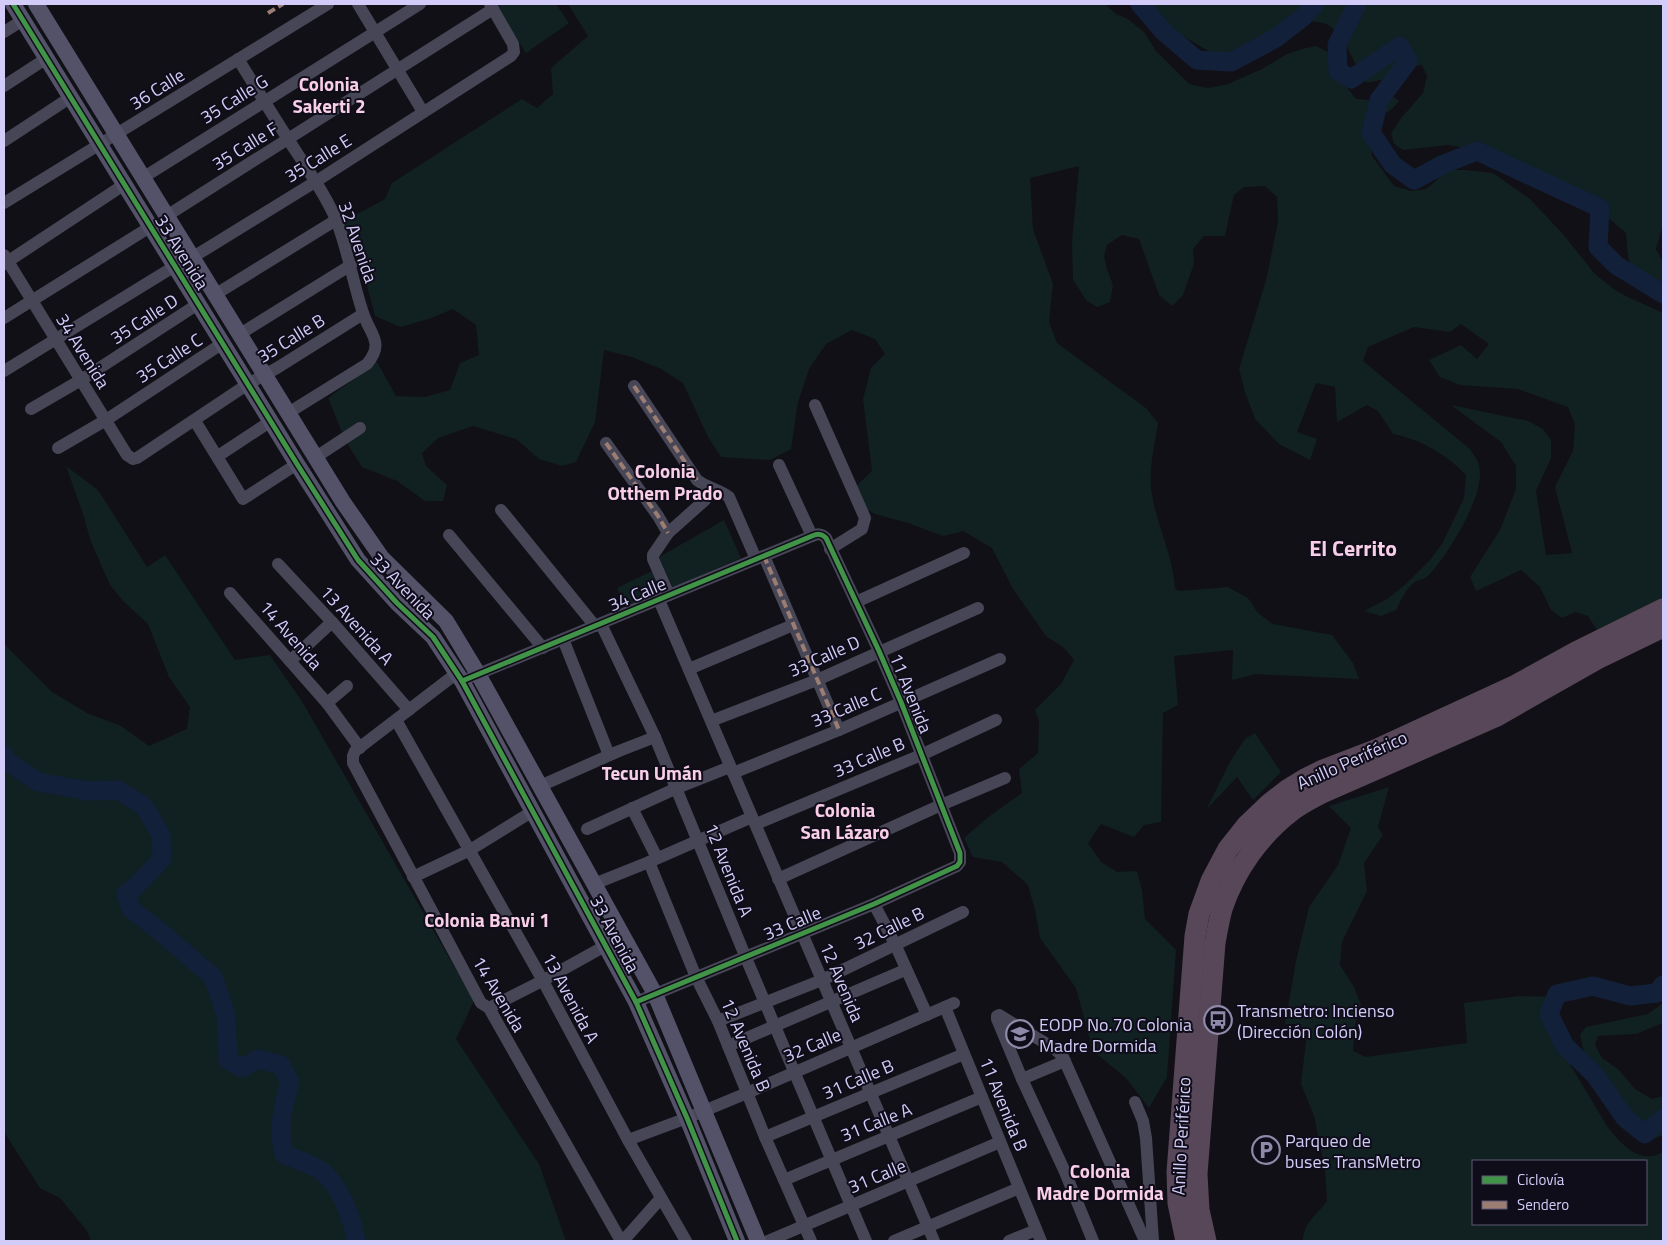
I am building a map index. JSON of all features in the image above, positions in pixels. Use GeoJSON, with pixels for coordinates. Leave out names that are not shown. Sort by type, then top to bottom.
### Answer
{"type":"FeatureCollection","features":[{"type":"Feature","properties":{"kind":"highway","name":"Anillo Periférico"},"geometry":{"type":"LineString","coordinates":[[1206,1241],[1199,1210],[1197,1174],[1215,943],[1221,911],[1226,898],[1238,872],[1253,850],[1272,828],[1294,809],[1377,759],[1516,686],[1576,652],[1663,608]]}},
{"type":"Feature","properties":{"kind":"highway","name":"Anillo Periférico"},"geometry":{"type":"LineString","coordinates":[[1186,1241],[1178,1202],[1177,1172],[1195,936],[1206,891],[1228,849],[1247,825],[1269,804],[1287,790],[1311,776],[1377,759],[1495,717],[1597,659],[1663,627]]}},
{"type":"Feature","properties":{"kind":"street","name":"33 Avenida"},"geometry":{"type":"LineString","coordinates":[[13,4],[358,560],[397,603],[433,636],[459,677],[636,1002],[738,1241]]}},
{"type":"Feature","properties":{"kind":"street","name":"33 Avenida"},"geometry":{"type":"LineString","coordinates":[[36,4],[118,134],[343,502],[382,558],[446,621],[478,674],[655,994],[758,1241]]}},
{"type":"Feature","properties":{"kind":"street","name":"36 Calle"},"geometry":{"type":"LineString","coordinates":[[4,203],[328,4]]}},
{"type":"Feature","properties":{"kind":"street"},"geometry":{"type":"LineString","coordinates":[[358,4],[423,112]]}},
{"type":"Feature","properties":{"kind":"street","name":"35 Calle G"},"geometry":{"type":"LineString","coordinates":[[144,177],[374,31],[420,4]]}},
{"type":"Feature","properties":{"kind":"street","name":"35 Calle E"},"geometry":{"type":"LineString","coordinates":[[193,257],[315,182],[511,56],[514,52],[513,44],[492,6]]}},
{"type":"Feature","properties":{"kind":"street","name":"35 Calle F"},"geometry":{"type":"LineString","coordinates":[[168,216],[398,70],[492,6]]}},
{"type":"Feature","properties":{"kind":"street"},"geometry":{"type":"LineString","coordinates":[[4,32],[23,20]]}},
{"type":"Feature","properties":{"kind":"street"},"geometry":{"type":"LineString","coordinates":[[4,86],[47,58]]}},
{"type":"Feature","properties":{"kind":"street","name":"32 Avenida"},"geometry":{"type":"LineString","coordinates":[[238,59],[315,182],[336,220],[363,314],[375,340],[376,349],[373,357],[367,364],[288,413]]}},
{"type":"Feature","properties":{"kind":"street"},"geometry":{"type":"LineString","coordinates":[[4,141],[71,98]]}},
{"type":"Feature","properties":{"kind":"street"},"geometry":{"type":"LineString","coordinates":[[5,260],[125,184]]}},
{"type":"Feature","properties":{"kind":"street"},"geometry":{"type":"LineString","coordinates":[[216,294],[336,220]]}},
{"type":"Feature","properties":{"kind":"street"},"geometry":{"type":"LineString","coordinates":[[4,318],[150,227]]}},
{"type":"Feature","properties":{"kind":"street","name":"34 Avenida"},"geometry":{"type":"LineString","coordinates":[[5,260],[127,455],[133,459],[137,458]]}},
{"type":"Feature","properties":{"kind":"street"},"geometry":{"type":"LineString","coordinates":[[4,371],[175,266]]}},
{"type":"Feature","properties":{"kind":"street"},"geometry":{"type":"LineString","coordinates":[[240,334],[350,266]]}},
{"type":"Feature","properties":{"kind":"street","name":"35 Calle D"},"geometry":{"type":"LineString","coordinates":[[31,409],[81,380],[198,304]]}},
{"type":"Feature","properties":{"kind":"street","name":"35 Calle B"},"geometry":{"type":"LineString","coordinates":[[137,458],[248,384],[363,314]]}},
{"type":"Feature","properties":{"kind":"street","name":"35 Calle C"},"geometry":{"type":"LineString","coordinates":[[58,448],[106,420],[223,343]]}},
{"type":"Feature","properties":{"kind":"street"},"geometry":{"type":"LineString","coordinates":[[634,386],[697,480],[704,486],[722,492],[729,497],[793,624],[838,730]]}},
{"type":"Feature","properties":{"kind":"street"},"geometry":{"type":"LineString","coordinates":[[816,405],[865,518],[862,529],[830,549]]}},
{"type":"Feature","properties":{"kind":"street"},"geometry":{"type":"LineString","coordinates":[[195,421],[243,499],[297,464]]}},
{"type":"Feature","properties":{"kind":"street"},"geometry":{"type":"LineString","coordinates":[[218,456],[271,421]]}},
{"type":"Feature","properties":{"kind":"street"},"geometry":{"type":"LineString","coordinates":[[316,457],[360,428]]}},
{"type":"Feature","properties":{"kind":"street"},"geometry":{"type":"LineString","coordinates":[[606,443],[668,532],[705,500]]}},
{"type":"Feature","properties":{"kind":"street","name":"11 Avenida"},"geometry":{"type":"LineString","coordinates":[[780,465],[817,536],[830,549],[879,651],[960,853],[960,862],[957,866]]}},
{"type":"Feature","properties":{"kind":"street","name":"12 Avenida A"},"geometry":{"type":"LineString","coordinates":[[501,510],[598,625],[655,737],[764,1002],[866,1241]]}},
{"type":"Feature","properties":{"kind":"street","name":"12 Avenida"},"geometry":{"type":"LineString","coordinates":[[668,532],[656,549],[653,558],[688,669],[934,1241]]}},
{"type":"Feature","properties":{"kind":"street"},"geometry":{"type":"LineString","coordinates":[[449,534],[543,648]]}},
{"type":"Feature","properties":{"kind":"street","name":"34 Calle"},"geometry":{"type":"LineString","coordinates":[[360,748],[409,710],[459,677],[478,674],[817,536]]}},
{"type":"Feature","properties":{"kind":"street"},"geometry":{"type":"LineString","coordinates":[[856,602],[964,553]]}},
{"type":"Feature","properties":{"kind":"street","name":"13 Avenida A"},"geometry":{"type":"LineString","coordinates":[[278,564],[409,710]]}},
{"type":"Feature","properties":{"kind":"street","name":"14 Avenida"},"geometry":{"type":"LineString","coordinates":[[230,593],[328,703],[360,748],[353,756],[354,763],[412,877],[481,1002],[489,1008],[622,1241]]}},
{"type":"Feature","properties":{"kind":"street","name":"33 Calle D"},"geometry":{"type":"LineString","coordinates":[[711,721],[817,680],[978,608]]}},
{"type":"Feature","properties":{"kind":"street"},"geometry":{"type":"LineString","coordinates":[[290,661],[332,622]]}},
{"type":"Feature","properties":{"kind":"street"},"geometry":{"type":"LineString","coordinates":[[688,669],[793,624]]}},
{"type":"Feature","properties":{"kind":"street"},"geometry":{"type":"LineString","coordinates":[[563,639],[609,755]]}},
{"type":"Feature","properties":{"kind":"street","name":"33 Calle C"},"geometry":{"type":"LineString","coordinates":[[588,829],[677,788],[732,770],[838,730],[1000,659]]}},
{"type":"Feature","properties":{"kind":"street"},"geometry":{"type":"LineString","coordinates":[[328,703],[347,686]]}},
{"type":"Feature","properties":{"kind":"street","name":"13 Avenida A"},"geometry":{"type":"LineString","coordinates":[[396,720],[470,850],[628,1140],[686,1241]]}},
{"type":"Feature","properties":{"kind":"street","name":"33 Calle B"},"geometry":{"type":"LineString","coordinates":[[594,884],[698,840],[754,821],[921,755],[996,720]]}},
{"type":"Feature","properties":{"kind":"street"},"geometry":{"type":"LineString","coordinates":[[540,786],[655,737]]}},
{"type":"Feature","properties":{"kind":"street"},"geometry":{"type":"LineString","coordinates":[[778,879],[941,805],[1006,778]]}},
{"type":"Feature","properties":{"kind":"street","name":"12 Avenida B"},"geometry":{"type":"LineString","coordinates":[[632,808],[696,977],[718,1021],[811,1241]]}},
{"type":"Feature","properties":{"kind":"street"},"geometry":{"type":"LineString","coordinates":[[412,877],[470,850],[533,811]]}},
{"type":"Feature","properties":{"kind":"street","name":"33 Calle"},"geometry":{"type":"LineString","coordinates":[[636,1002],[874,904],[957,866]]}},
{"type":"Feature","properties":{"kind":"street"},"geometry":{"type":"LineString","coordinates":[[874,904],[895,944],[905,970],[927,1015]]}},
{"type":"Feature","properties":{"kind":"street","name":"32 Calle B"},"geometry":{"type":"LineString","coordinates":[[718,1021],[822,980],[963,912]]}},
{"type":"Feature","properties":{"kind":"street"},"geometry":{"type":"LineString","coordinates":[[489,1008],[605,946]]}},
{"type":"Feature","properties":{"kind":"street"},"geometry":{"type":"LineString","coordinates":[[728,1046],[905,970]]}},
{"type":"Feature","properties":{"kind":"street","name":"32 Calle"},"geometry":{"type":"LineString","coordinates":[[628,1140],[747,1093],[949,1005]]}},
{"type":"Feature","properties":{"kind":"street","name":"11 Avenida B"},"geometry":{"type":"LineString","coordinates":[[949,1005],[964,1054],[1039,1236]]}},
{"type":"Feature","properties":{"kind":"street"},"geometry":{"type":"LineString","coordinates":[[1093,1241],[1065,1172],[1022,1079],[997,1016],[1002,1015],[1054,1049],[1065,1060],[1145,1241]]}},
{"type":"Feature","properties":{"kind":"street","name":"31 Calle B"},"geometry":{"type":"LineString","coordinates":[[766,1137],[964,1054]]}},
{"type":"Feature","properties":{"kind":"street"},"geometry":{"type":"LineString","coordinates":[[1022,1079],[1065,1060]]}},
{"type":"Feature","properties":{"kind":"street","name":"31 Calle A"},"geometry":{"type":"LineString","coordinates":[[784,1180],[982,1097]]}},
{"type":"Feature","properties":{"kind":"street"},"geometry":{"type":"LineString","coordinates":[[1135,1102],[1143,1121],[1146,1138],[1153,1241]]}},
{"type":"Feature","properties":{"kind":"street","name":"31 Calle"},"geometry":{"type":"LineString","coordinates":[[768,1241],[1000,1142]]}},
{"type":"Feature","properties":{"kind":"street"},"geometry":{"type":"LineString","coordinates":[[894,1241],[1019,1188]]}},
{"type":"Feature","properties":{"kind":"street"},"geometry":{"type":"LineString","coordinates":[[622,1241],[661,1198]]}},
{"type":"Feature","properties":{"kind":"street"},"geometry":{"type":"LineString","coordinates":[[1010,1241],[1039,1236]]}},
{"type":"Feature","properties":{"kind":"shaded area"},"geometry":{"type":"Polygon","coordinates":[[[496,4],[556,4],[569,23],[526,53],[496,4]]]}},
{"type":"Feature","properties":{"kind":"shaded area"},"geometry":{"type":"Polygon","coordinates":[[[568,4],[1105,4],[1116,14],[1128,19],[1144,32],[1156,51],[1189,84],[1208,88],[1228,84],[1262,69],[1287,54],[1302,49],[1316,46],[1328,52],[1341,80],[1356,99],[1370,100],[1392,97],[1399,101],[1378,119],[1369,137],[1372,156],[1394,186],[1411,191],[1426,189],[1437,180],[1444,170],[1493,173],[1530,199],[1562,233],[1595,274],[1615,290],[1663,313],[1663,622],[1598,632],[1588,616],[1575,612],[1562,618],[1551,610],[1540,587],[1521,570],[1476,591],[1470,577],[1500,530],[1516,489],[1516,466],[1501,442],[1451,405],[1528,421],[1543,429],[1551,440],[1551,458],[1536,491],[1546,555],[1572,553],[1555,487],[1573,451],[1575,424],[1568,407],[1518,389],[1460,385],[1440,377],[1429,360],[1461,345],[1477,359],[1489,344],[1461,324],[1450,332],[1414,327],[1368,347],[1363,361],[1470,449],[1477,459],[1480,478],[1477,492],[1464,524],[1437,566],[1429,575],[1415,582],[1409,588],[1396,610],[1381,616],[1364,611],[1387,599],[1406,584],[1430,560],[1442,544],[1464,498],[1466,475],[1442,454],[1424,444],[1393,434],[1378,411],[1367,405],[1337,422],[1335,387],[1316,383],[1297,432],[1317,439],[1310,460],[1279,444],[1255,419],[1239,369],[1266,280],[1278,222],[1277,197],[1265,186],[1244,187],[1234,195],[1225,236],[1204,236],[1193,249],[1194,264],[1183,295],[1172,306],[1159,295],[1139,239],[1122,235],[1107,245],[1104,256],[1113,285],[1110,302],[1097,307],[1086,300],[1073,280],[1072,242],[1079,166],[1030,178],[1033,229],[1053,284],[1049,322],[1057,343],[1146,408],[1158,423],[1152,464],[1151,488],[1156,513],[1171,563],[1175,589],[1180,591],[1228,587],[1248,598],[1258,613],[1273,624],[1332,635],[1353,663],[1359,679],[1256,674],[1232,680],[1233,650],[1174,656],[1178,705],[1163,713],[1161,822],[1144,825],[1134,837],[1101,824],[1088,843],[1101,862],[1117,872],[1137,871],[1142,890],[1145,919],[1176,950],[1167,1077],[1149,1108],[1126,1078],[1093,1051],[1076,988],[1040,938],[1028,885],[1002,862],[973,857],[964,838],[987,818],[1022,793],[1019,769],[1038,753],[1039,721],[1035,710],[1061,684],[1074,660],[1064,648],[1046,636],[1013,589],[992,548],[963,531],[943,536],[908,523],[875,514],[855,502],[853,489],[872,471],[863,399],[871,368],[885,354],[875,339],[852,330],[826,344],[809,369],[798,402],[791,449],[770,460],[721,457],[708,437],[683,383],[661,369],[632,357],[604,350],[595,422],[576,462],[562,466],[539,459],[516,439],[473,426],[438,438],[422,453],[426,466],[447,485],[443,501],[425,501],[397,481],[362,467],[345,440],[328,398],[377,362],[396,396],[425,397],[450,390],[460,363],[479,355],[476,325],[453,309],[429,319],[400,327],[375,316],[367,286],[342,222],[385,199],[392,183],[522,99],[537,108],[553,94],[551,68],[588,36],[568,4]]]}},
{"type":"Feature","properties":{"kind":"shaded area"},"geometry":{"type":"Polygon","coordinates":[[[1147,4],[1663,4],[1663,224],[1656,249],[1663,262],[1663,291],[1652,287],[1637,277],[1630,263],[1626,233],[1598,209],[1467,148],[1448,145],[1403,150],[1394,144],[1391,133],[1423,93],[1427,76],[1422,65],[1402,68],[1389,78],[1367,83],[1346,44],[1335,30],[1326,24],[1309,21],[1256,47],[1217,56],[1181,35],[1147,4]]]}},
{"type":"Feature","properties":{"kind":"shaded area"},"geometry":{"type":"Polygon","coordinates":[[[66,466],[98,490],[147,567],[165,555],[235,660],[270,655],[303,703],[474,1001],[456,1039],[539,1164],[566,1241],[91,1241],[87,1231],[60,1198],[40,1188],[4,1132],[4,644],[52,692],[87,713],[121,726],[149,746],[187,729],[190,707],[169,677],[148,624],[123,601],[110,585],[91,542],[66,466]]]}},
{"type":"Feature","properties":{"kind":"shaded area"},"geometry":{"type":"Polygon","coordinates":[[[724,520],[741,558],[673,588],[659,557],[724,520]]]}},
{"type":"Feature","properties":{"kind":"shaded area"},"geometry":{"type":"Polygon","coordinates":[[[656,569],[664,593],[626,608],[617,588],[656,569]]]}},
{"type":"Feature","properties":{"kind":"shaded area"},"geometry":{"type":"Polygon","coordinates":[[[1255,733],[1281,772],[1253,800],[1237,777],[1206,810],[1231,760],[1245,739],[1255,733]]]}},
{"type":"Feature","properties":{"kind":"shaded area"},"geometry":{"type":"Polygon","coordinates":[[[1389,787],[1378,827],[1383,835],[1364,863],[1367,891],[1342,942],[1340,965],[1354,987],[1361,1005],[1355,1025],[1353,1051],[1365,1057],[1467,1043],[1464,1003],[1520,996],[1557,997],[1549,1009],[1549,1029],[1607,1126],[1631,1151],[1646,1156],[1655,1156],[1663,1152],[1663,1241],[1303,1241],[1308,1224],[1327,1201],[1325,1170],[1314,1116],[1301,1084],[1307,1033],[1297,1024],[1285,1024],[1296,961],[1309,907],[1338,865],[1351,828],[1329,806],[1389,787]]]}},
{"type":"Feature","properties":{"kind":"shaded area"},"geometry":{"type":"Polygon","coordinates":[[[1663,1003],[1663,1023],[1636,1034],[1598,1036],[1595,1045],[1602,1058],[1618,1069],[1635,1089],[1652,1099],[1663,1096],[1663,1135],[1653,1139],[1633,1128],[1621,1117],[1584,1053],[1580,1035],[1586,1027],[1648,1014],[1663,1003]]]}},
{"type":"Feature","properties":{"kind":"waterway"},"geometry":{"type":"LineString","coordinates":[[1140,4],[1164,32],[1197,60],[1231,62],[1276,38],[1303,17],[1315,4]]}},
{"type":"Feature","properties":{"kind":"waterway"},"geometry":{"type":"LineString","coordinates":[[1357,4],[1337,45],[1338,71],[1351,79],[1400,46],[1408,61],[1379,100],[1371,133],[1393,165],[1414,180],[1444,164],[1477,151],[1600,208],[1598,247],[1616,265],[1663,294]]}},
{"type":"Feature","properties":{"kind":"waterway"},"geometry":{"type":"LineString","coordinates":[[4,755],[8,762],[38,782],[88,791],[118,790],[144,806],[161,835],[162,859],[126,894],[131,909],[213,977],[226,1015],[228,1060],[242,1068],[258,1059],[281,1065],[290,1082],[281,1126],[284,1154],[320,1170],[329,1178],[345,1204],[356,1241]]}},
{"type":"Feature","properties":{"kind":"waterway"},"geometry":{"type":"LineString","coordinates":[[1663,985],[1657,993],[1630,996],[1593,986],[1557,994],[1549,1014],[1565,1046],[1595,1075],[1625,1118],[1645,1134],[1663,1118]]}},
{"type":"Feature","properties":{"kind":"marked path"},"geometry":{"type":"LineString","coordinates":[[268,13],[283,4]]}},
{"type":"Feature","properties":{"kind":"marked path"},"geometry":{"type":"LineString","coordinates":[[634,386],[697,480]]}},
{"type":"Feature","properties":{"kind":"marked path"},"geometry":{"type":"LineString","coordinates":[[606,443],[668,533]]}},
{"type":"Feature","properties":{"kind":"marked path"},"geometry":{"type":"LineString","coordinates":[[764,556],[839,730]]}},
{"type":"Feature","properties":{"kind":"cycle path"},"geometry":{"type":"LineString","coordinates":[[13,4],[358,560],[397,603],[433,637],[462,681],[636,1002],[687,1118],[737,1241]]}},
{"type":"Feature","properties":{"kind":"cycle path"},"geometry":{"type":"LineString","coordinates":[[462,681],[812,536],[819,534],[826,538],[901,702],[960,853],[960,862],[957,866],[874,904],[636,1002]]}},
{"type":"Feature","properties":{"kind":"place","name":"Transmetro: Incienso (Dirección Colón)"},"geometry":{"type":"Point","coordinates":[1218,1020]}},
{"type":"Feature","properties":{"kind":"place","name":"EODP No.70 Colonia Madre Dormida"},"geometry":{"type":"Point","coordinates":[1020,1034]}},
{"type":"Feature","properties":{"kind":"place","name":"Parqueo de buses TransMetro"},"geometry":{"type":"Point","coordinates":[1266,1150]}},
{"type":"Feature","properties":{"kind":"district","name":"Colonia Sakerti 2"},"geometry":{"type":"Point","coordinates":[329,94]}},
{"type":"Feature","properties":{"kind":"district","name":"Colonia Otthem Prado"},"geometry":{"type":"Point","coordinates":[665,481]}},
{"type":"Feature","properties":{"kind":"district","name":"El Cerrito"},"geometry":{"type":"Point","coordinates":[1353,548]}},
{"type":"Feature","properties":{"kind":"district","name":"Tecun Umán"},"geometry":{"type":"Point","coordinates":[652,772]}},
{"type":"Feature","properties":{"kind":"district","name":"Colonia San Lázaro"},"geometry":{"type":"Point","coordinates":[845,820]}},
{"type":"Feature","properties":{"kind":"district","name":"Colonia Banvi 1"},"geometry":{"type":"Point","coordinates":[487,919]}},
{"type":"Feature","properties":{"kind":"district","name":"Colonia Madre Dormida"},"geometry":{"type":"Point","coordinates":[1100,1181]}}]}
